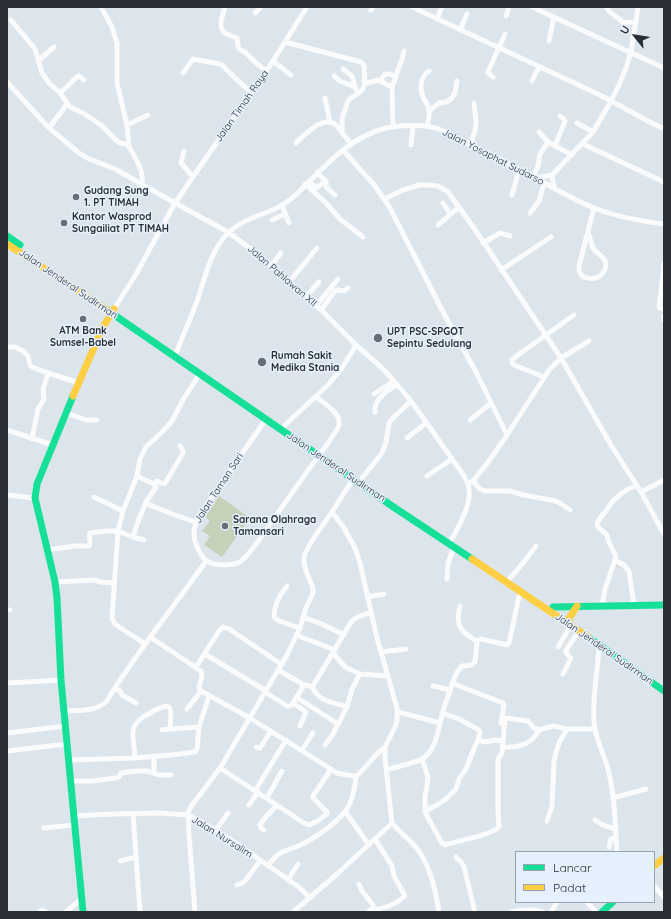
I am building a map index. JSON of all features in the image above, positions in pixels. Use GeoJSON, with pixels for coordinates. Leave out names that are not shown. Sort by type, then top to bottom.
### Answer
{"type":"FeatureCollection","features":[{"type":"Feature","properties":{"kind":"main road","name":"Jalan Jenderal Sudirman"},"geometry":{"type":"LineString","coordinates":[[7,236],[266,419],[362,478],[452,539],[477,560],[553,607],[568,622],[664,683]]}},
{"type":"Feature","properties":{"kind":"main road","name":"Jalan Jenderal Sudirman"},"geometry":{"type":"LineString","coordinates":[[7,244],[68,285],[177,351],[285,425],[353,479],[454,547],[510,578],[599,646],[664,691]]}},
{"type":"Feature","properties":{"kind":"main road"},"geometry":{"type":"LineString","coordinates":[[83,912],[61,680],[57,598],[55,582],[35,498],[37,484],[66,413],[103,328],[113,311]]}},
{"type":"Feature","properties":{"kind":"main road"},"geometry":{"type":"LineString","coordinates":[[553,607],[664,605]]}},
{"type":"Feature","properties":{"kind":"main road"},"geometry":{"type":"LineString","coordinates":[[568,622],[577,606]]}},
{"type":"Feature","properties":{"kind":"main road"},"geometry":{"type":"LineString","coordinates":[[655,865],[664,858]]}},
{"type":"Feature","properties":{"kind":"main road"},"geometry":{"type":"LineString","coordinates":[[602,912],[612,903]]}},
{"type":"Feature","properties":{"kind":"street"},"geometry":{"type":"LineString","coordinates":[[101,7],[112,27],[116,43],[117,83],[127,125],[128,144],[141,169],[143,177],[142,185]]}},
{"type":"Feature","properties":{"kind":"street"},"geometry":{"type":"LineString","coordinates":[[225,7],[221,24],[223,31],[226,34],[237,38],[239,49],[245,52],[266,71]]}},
{"type":"Feature","properties":{"kind":"street"},"geometry":{"type":"LineString","coordinates":[[254,13],[261,7]]}},
{"type":"Feature","properties":{"kind":"street","name":"Jalan Timah Raya"},"geometry":{"type":"LineString","coordinates":[[113,311],[135,276],[175,203],[273,61],[307,7]]}},
{"type":"Feature","properties":{"kind":"street"},"geometry":{"type":"LineString","coordinates":[[412,7],[611,101],[664,128]]}},
{"type":"Feature","properties":{"kind":"street"},"geometry":{"type":"LineString","coordinates":[[437,19],[442,7]]}},
{"type":"Feature","properties":{"kind":"street"},"geometry":{"type":"LineString","coordinates":[[506,16],[509,7]]}},
{"type":"Feature","properties":{"kind":"street"},"geometry":{"type":"LineString","coordinates":[[532,7],[664,68]]}},
{"type":"Feature","properties":{"kind":"street"},"geometry":{"type":"LineString","coordinates":[[606,7],[612,14],[623,22],[636,23]]}},
{"type":"Feature","properties":{"kind":"street"},"geometry":{"type":"LineString","coordinates":[[548,142],[540,154],[540,161],[534,177],[552,175],[593,132],[611,101],[626,68],[631,52],[638,7]]}},
{"type":"Feature","properties":{"kind":"street"},"geometry":{"type":"LineString","coordinates":[[460,30],[467,14]]}},
{"type":"Feature","properties":{"kind":"street"},"geometry":{"type":"LineString","coordinates":[[549,41],[554,17]]}},
{"type":"Feature","properties":{"kind":"street"},"geometry":{"type":"LineString","coordinates":[[11,20],[35,50],[42,73],[50,84],[60,93],[67,104],[101,125],[116,140],[123,144],[128,144]]}},
{"type":"Feature","properties":{"kind":"street"},"geometry":{"type":"LineString","coordinates":[[493,77],[488,72],[505,34]]}},
{"type":"Feature","properties":{"kind":"street"},"geometry":{"type":"LineString","coordinates":[[285,42],[362,62],[364,65],[364,88],[348,101],[342,119],[342,133]]}},
{"type":"Feature","properties":{"kind":"street"},"geometry":{"type":"LineString","coordinates":[[38,61],[54,47]]}},
{"type":"Feature","properties":{"kind":"street"},"geometry":{"type":"LineString","coordinates":[[393,127],[392,87],[404,51]]}},
{"type":"Feature","properties":{"kind":"street"},"geometry":{"type":"LineString","coordinates":[[182,72],[193,59],[220,64],[252,92]]}},
{"type":"Feature","properties":{"kind":"street"},"geometry":{"type":"LineString","coordinates":[[273,61],[291,75]]}},
{"type":"Feature","properties":{"kind":"street"},"geometry":{"type":"LineString","coordinates":[[532,81],[539,67]]}},
{"type":"Feature","properties":{"kind":"street"},"geometry":{"type":"LineString","coordinates":[[343,69],[351,75],[358,94]]}},
{"type":"Feature","properties":{"kind":"street"},"geometry":{"type":"LineString","coordinates":[[427,126],[430,110],[421,89],[423,77],[429,71]]}},
{"type":"Feature","properties":{"kind":"street"},"geometry":{"type":"LineString","coordinates":[[380,81],[385,74],[395,76]]}},
{"type":"Feature","properties":{"kind":"street"},"geometry":{"type":"LineString","coordinates":[[60,93],[78,76],[84,80]]}},
{"type":"Feature","properties":{"kind":"street"},"geometry":{"type":"LineString","coordinates":[[334,76],[340,81],[355,87]]}},
{"type":"Feature","properties":{"kind":"street"},"geometry":{"type":"LineString","coordinates":[[364,80],[368,83],[377,80],[392,87]]}},
{"type":"Feature","properties":{"kind":"street"},"geometry":{"type":"LineString","coordinates":[[430,110],[439,103],[446,102],[450,99],[455,93],[457,81]]}},
{"type":"Feature","properties":{"kind":"street","name":"Jalan Pahlawan XII"},"geometry":{"type":"LineString","coordinates":[[7,82],[49,128],[79,153],[87,158],[115,169],[228,232],[271,266],[321,310],[395,382],[411,401],[462,474],[471,483]]}},
{"type":"Feature","properties":{"kind":"street"},"geometry":{"type":"LineString","coordinates":[[325,98],[330,122]]}},
{"type":"Feature","properties":{"kind":"street"},"geometry":{"type":"LineString","coordinates":[[470,145],[476,123],[474,103]]}},
{"type":"Feature","properties":{"kind":"street"},"geometry":{"type":"LineString","coordinates":[[49,128],[67,104]]}},
{"type":"Feature","properties":{"kind":"street"},"geometry":{"type":"LineString","coordinates":[[127,125],[148,115]]}},
{"type":"Feature","properties":{"kind":"street"},"geometry":{"type":"LineString","coordinates":[[555,146],[565,120],[560,116]]}},
{"type":"Feature","properties":{"kind":"street"},"geometry":{"type":"LineString","coordinates":[[296,143],[312,128],[330,122],[335,123],[351,144]]}},
{"type":"Feature","properties":{"kind":"street"},"geometry":{"type":"LineString","coordinates":[[577,123],[593,132]]}},
{"type":"Feature","properties":{"kind":"street"},"geometry":{"type":"LineString","coordinates":[[411,145],[413,125]]}},
{"type":"Feature","properties":{"kind":"street","name":"Jalan Yosaphat Sudarso"},"geometry":{"type":"LineString","coordinates":[[228,232],[238,224],[282,205],[351,144],[385,128],[413,125],[427,126],[443,131],[594,208],[627,218],[664,224]]}},
{"type":"Feature","properties":{"kind":"street"},"geometry":{"type":"LineString","coordinates":[[539,132],[548,142],[572,155]]}},
{"type":"Feature","properties":{"kind":"street"},"geometry":{"type":"LineString","coordinates":[[583,144],[664,182]]}},
{"type":"Feature","properties":{"kind":"street"},"geometry":{"type":"LineString","coordinates":[[343,150],[384,198],[477,374],[507,435]]}},
{"type":"Feature","properties":{"kind":"street"},"geometry":{"type":"LineString","coordinates":[[184,151],[181,163],[193,177]]}},
{"type":"Feature","properties":{"kind":"street"},"geometry":{"type":"LineString","coordinates":[[512,195],[519,170]]}},
{"type":"Feature","properties":{"kind":"street"},"geometry":{"type":"LineString","coordinates":[[317,173],[326,180]]}},
{"type":"Feature","properties":{"kind":"street"},"geometry":{"type":"LineString","coordinates":[[552,175],[554,188]]}},
{"type":"Feature","properties":{"kind":"street"},"geometry":{"type":"LineString","coordinates":[[307,183],[316,188],[326,180]]}},
{"type":"Feature","properties":{"kind":"street"},"geometry":{"type":"LineString","coordinates":[[326,180],[326,187],[336,195]]}},
{"type":"Feature","properties":{"kind":"street"},"geometry":{"type":"LineString","coordinates":[[307,183],[340,220],[363,237]]}},
{"type":"Feature","properties":{"kind":"street"},"geometry":{"type":"LineString","coordinates":[[530,213],[541,197],[544,183]]}},
{"type":"Feature","properties":{"kind":"street"},"geometry":{"type":"LineString","coordinates":[[384,198],[415,186],[430,185],[438,186],[446,190],[451,195],[561,358],[612,446],[641,492],[664,534]]}},
{"type":"Feature","properties":{"kind":"street"},"geometry":{"type":"LineString","coordinates":[[443,203],[450,214]]}},
{"type":"Feature","properties":{"kind":"street"},"geometry":{"type":"LineString","coordinates":[[282,205],[289,223]]}},
{"type":"Feature","properties":{"kind":"street"},"geometry":{"type":"LineString","coordinates":[[438,225],[459,207]]}},
{"type":"Feature","properties":{"kind":"street"},"geometry":{"type":"LineString","coordinates":[[588,232],[593,247],[606,261],[606,267],[603,273],[596,278],[585,277],[580,274],[579,271],[588,232],[594,208]]}},
{"type":"Feature","properties":{"kind":"street"},"geometry":{"type":"LineString","coordinates":[[272,220],[285,214]]}},
{"type":"Feature","properties":{"kind":"street"},"geometry":{"type":"LineString","coordinates":[[177,351],[213,257],[228,232]]}},
{"type":"Feature","properties":{"kind":"street"},"geometry":{"type":"LineString","coordinates":[[483,243],[501,233],[510,236]]}},
{"type":"Feature","properties":{"kind":"street"},"geometry":{"type":"LineString","coordinates":[[502,270],[551,237]]}},
{"type":"Feature","properties":{"kind":"street"},"geometry":{"type":"LineString","coordinates":[[289,282],[316,248]]}},
{"type":"Feature","properties":{"kind":"street"},"geometry":{"type":"LineString","coordinates":[[271,266],[281,253]]}},
{"type":"Feature","properties":{"kind":"street"},"geometry":{"type":"LineString","coordinates":[[664,263],[662,292],[659,306],[660,308],[664,309]]}},
{"type":"Feature","properties":{"kind":"street"},"geometry":{"type":"LineString","coordinates":[[316,306],[338,279]]}},
{"type":"Feature","properties":{"kind":"street"},"geometry":{"type":"LineString","coordinates":[[306,298],[319,282]]}},
{"type":"Feature","properties":{"kind":"street"},"geometry":{"type":"LineString","coordinates":[[321,310],[335,291],[344,291],[348,288]]}},
{"type":"Feature","properties":{"kind":"street"},"geometry":{"type":"LineString","coordinates":[[544,378],[514,365],[512,361],[515,356],[574,315]]}},
{"type":"Feature","properties":{"kind":"street"},"geometry":{"type":"LineString","coordinates":[[452,539],[467,504],[471,483],[507,435],[549,370],[561,358],[589,341]]}},
{"type":"Feature","properties":{"kind":"street"},"geometry":{"type":"LineString","coordinates":[[285,425],[328,384],[342,368],[356,345]]}},
{"type":"Feature","properties":{"kind":"street"},"geometry":{"type":"LineString","coordinates":[[7,347],[13,347],[21,350],[28,356],[32,366],[79,383]]}},
{"type":"Feature","properties":{"kind":"street"},"geometry":{"type":"LineString","coordinates":[[32,439],[38,409],[44,398],[43,390],[48,373]]}},
{"type":"Feature","properties":{"kind":"street"},"geometry":{"type":"LineString","coordinates":[[145,644],[117,626],[112,616],[118,531],[123,511],[137,476],[140,459],[146,447],[168,427],[200,373]]}},
{"type":"Feature","properties":{"kind":"street"},"geometry":{"type":"LineString","coordinates":[[374,394],[395,382]]}},
{"type":"Feature","properties":{"kind":"street"},"geometry":{"type":"LineString","coordinates":[[375,412],[378,400],[395,382]]}},
{"type":"Feature","properties":{"kind":"street"},"geometry":{"type":"LineString","coordinates":[[64,711],[88,710],[100,706],[106,702],[145,644],[206,561],[227,565],[239,562],[262,536],[321,453],[339,424],[337,414],[316,397]]}},
{"type":"Feature","properties":{"kind":"street"},"geometry":{"type":"LineString","coordinates":[[362,478],[382,453],[391,420],[411,401]]}},
{"type":"Feature","properties":{"kind":"street"},"geometry":{"type":"LineString","coordinates":[[470,420],[491,403]]}},
{"type":"Feature","properties":{"kind":"street"},"geometry":{"type":"LineString","coordinates":[[66,413],[86,420],[96,420]]}},
{"type":"Feature","properties":{"kind":"street","name":"Jalan Taman Sari"},"geometry":{"type":"LineString","coordinates":[[206,561],[200,552],[193,535],[196,522],[266,419]]}},
{"type":"Feature","properties":{"kind":"street"},"geometry":{"type":"LineString","coordinates":[[407,438],[426,423]]}},
{"type":"Feature","properties":{"kind":"street"},"geometry":{"type":"LineString","coordinates":[[7,430],[53,445]]}},
{"type":"Feature","properties":{"kind":"street"},"geometry":{"type":"LineString","coordinates":[[154,484],[157,481],[164,484],[166,482],[183,453],[180,446]]}},
{"type":"Feature","properties":{"kind":"street"},"geometry":{"type":"LineString","coordinates":[[427,476],[452,459]]}},
{"type":"Feature","properties":{"kind":"street"},"geometry":{"type":"LineString","coordinates":[[137,476],[154,484]]}},
{"type":"Feature","properties":{"kind":"street"},"geometry":{"type":"LineString","coordinates":[[196,912],[188,815],[192,805],[220,768],[289,651],[300,628],[314,590],[304,564],[304,554],[353,479]]}},
{"type":"Feature","properties":{"kind":"street"},"geometry":{"type":"LineString","coordinates":[[641,492],[664,480]]}},
{"type":"Feature","properties":{"kind":"street"},"geometry":{"type":"LineString","coordinates":[[471,483],[485,491],[510,491],[551,500],[558,502],[570,510]]}},
{"type":"Feature","properties":{"kind":"street"},"geometry":{"type":"LineString","coordinates":[[133,537],[136,524],[145,503],[156,487],[154,484]]}},
{"type":"Feature","properties":{"kind":"street"},"geometry":{"type":"LineString","coordinates":[[602,606],[605,588],[616,556],[607,536],[598,527],[597,523],[604,512],[618,497],[628,489],[636,486]]}},
{"type":"Feature","properties":{"kind":"street"},"geometry":{"type":"LineString","coordinates":[[7,496],[35,498]]}},
{"type":"Feature","properties":{"kind":"street"},"geometry":{"type":"LineString","coordinates":[[94,497],[123,511]]}},
{"type":"Feature","properties":{"kind":"street"},"geometry":{"type":"LineString","coordinates":[[145,503],[196,522]]}},
{"type":"Feature","properties":{"kind":"street"},"geometry":{"type":"LineString","coordinates":[[268,866],[278,854],[299,846],[313,838],[345,811],[351,803],[356,776],[364,770],[385,747],[397,724],[398,712],[394,694],[381,652],[360,564],[355,548],[344,528],[332,512]]}},
{"type":"Feature","properties":{"kind":"street"},"geometry":{"type":"LineString","coordinates":[[47,550],[76,546],[89,546],[90,533],[106,531],[118,531],[144,540]]}},
{"type":"Feature","properties":{"kind":"street"},"geometry":{"type":"LineString","coordinates":[[510,578],[536,546]]}},
{"type":"Feature","properties":{"kind":"street"},"geometry":{"type":"LineString","coordinates":[[447,579],[448,563],[454,547]]}},
{"type":"Feature","properties":{"kind":"street"},"geometry":{"type":"LineString","coordinates":[[615,560],[624,565],[629,571],[634,605]]}},
{"type":"Feature","properties":{"kind":"street"},"geometry":{"type":"LineString","coordinates":[[55,582],[95,580],[99,582],[114,583]]}},
{"type":"Feature","properties":{"kind":"street"},"geometry":{"type":"LineString","coordinates":[[287,586],[278,598],[274,617],[279,621],[300,628]]}},
{"type":"Feature","properties":{"kind":"street"},"geometry":{"type":"LineString","coordinates":[[477,641],[481,639],[505,645],[508,644],[524,590]]}},
{"type":"Feature","properties":{"kind":"street"},"geometry":{"type":"LineString","coordinates":[[367,597],[384,594]]}},
{"type":"Feature","properties":{"kind":"street"},"geometry":{"type":"LineString","coordinates":[[460,606],[458,614],[459,625],[463,631],[477,641]]}},
{"type":"Feature","properties":{"kind":"street"},"geometry":{"type":"LineString","coordinates":[[312,687],[351,622],[354,619],[371,612]]}},
{"type":"Feature","properties":{"kind":"street"},"geometry":{"type":"LineString","coordinates":[[303,617],[322,624],[344,635]]}},
{"type":"Feature","properties":{"kind":"street"},"geometry":{"type":"LineString","coordinates":[[558,647],[568,622]]}},
{"type":"Feature","properties":{"kind":"street"},"geometry":{"type":"LineString","coordinates":[[196,668],[219,631],[224,627],[281,664]]}},
{"type":"Feature","properties":{"kind":"street"},"geometry":{"type":"LineString","coordinates":[[563,674],[571,658],[566,653],[566,650],[579,631]]}},
{"type":"Feature","properties":{"kind":"street"},"geometry":{"type":"LineString","coordinates":[[296,635],[334,652],[346,666],[360,674],[388,676]]}},
{"type":"Feature","properties":{"kind":"street"},"geometry":{"type":"LineString","coordinates":[[150,637],[201,671],[202,674],[199,688],[201,691],[250,718],[337,773],[356,776]]}},
{"type":"Feature","properties":{"kind":"street"},"geometry":{"type":"LineString","coordinates":[[386,770],[422,759],[430,751],[434,744],[452,683],[460,668],[475,662],[477,641]]}},
{"type":"Feature","properties":{"kind":"street"},"geometry":{"type":"LineString","coordinates":[[599,646],[593,704],[595,729],[608,770],[613,798],[616,851]]}},
{"type":"Feature","properties":{"kind":"street"},"geometry":{"type":"LineString","coordinates":[[381,652],[406,649]]}},
{"type":"Feature","properties":{"kind":"street"},"geometry":{"type":"LineString","coordinates":[[206,654],[266,691],[287,706],[291,706],[293,704],[304,686]]}},
{"type":"Feature","properties":{"kind":"street"},"geometry":{"type":"LineString","coordinates":[[278,670],[304,686],[307,685],[312,687],[316,694],[330,702],[347,707]]}},
{"type":"Feature","properties":{"kind":"street"},"geometry":{"type":"LineString","coordinates":[[325,745],[347,707],[352,689],[360,674]]}},
{"type":"Feature","properties":{"kind":"street"},"geometry":{"type":"LineString","coordinates":[[7,683],[61,680]]}},
{"type":"Feature","properties":{"kind":"street"},"geometry":{"type":"LineString","coordinates":[[422,759],[428,777],[428,786],[425,796],[425,811],[444,845],[481,835],[499,828],[498,758],[502,753],[504,705],[503,703],[452,683]]}},
{"type":"Feature","properties":{"kind":"street"},"geometry":{"type":"LineString","coordinates":[[433,686],[450,690]]}},
{"type":"Feature","properties":{"kind":"street"},"geometry":{"type":"LineString","coordinates":[[115,688],[120,691],[122,695],[136,703]]}},
{"type":"Feature","properties":{"kind":"street"},"geometry":{"type":"LineString","coordinates":[[187,709],[201,691]]}},
{"type":"Feature","properties":{"kind":"street"},"geometry":{"type":"LineString","coordinates":[[69,760],[171,756],[196,752],[199,727],[209,696]]}},
{"type":"Feature","properties":{"kind":"street"},"geometry":{"type":"LineString","coordinates":[[296,697],[338,724]]}},
{"type":"Feature","properties":{"kind":"street"},"geometry":{"type":"LineString","coordinates":[[293,704],[306,712],[300,726]]}},
{"type":"Feature","properties":{"kind":"street"},"geometry":{"type":"LineString","coordinates":[[135,758],[133,729],[134,725],[140,719],[168,707],[171,713],[170,729]]}},
{"type":"Feature","properties":{"kind":"street"},"geometry":{"type":"LineString","coordinates":[[398,712],[440,723]]}},
{"type":"Feature","properties":{"kind":"street"},"geometry":{"type":"LineString","coordinates":[[425,811],[446,799],[456,789],[459,779],[466,769],[480,732],[459,719],[442,714]]}},
{"type":"Feature","properties":{"kind":"street"},"geometry":{"type":"LineString","coordinates":[[504,718],[528,721],[535,729],[538,730],[553,726],[567,729],[595,729]]}},
{"type":"Feature","properties":{"kind":"street"},"geometry":{"type":"LineString","coordinates":[[501,729],[504,718]]}},
{"type":"Feature","properties":{"kind":"street"},"geometry":{"type":"LineString","coordinates":[[7,733],[66,726]]}},
{"type":"Feature","properties":{"kind":"street"},"geometry":{"type":"LineString","coordinates":[[162,730],[199,727]]}},
{"type":"Feature","properties":{"kind":"street"},"geometry":{"type":"LineString","coordinates":[[547,821],[552,806],[554,762],[556,752],[567,729]]}},
{"type":"Feature","properties":{"kind":"street"},"geometry":{"type":"LineString","coordinates":[[478,740],[486,742],[495,740],[512,748],[531,740],[536,735],[538,730]]}},
{"type":"Feature","properties":{"kind":"street"},"geometry":{"type":"LineString","coordinates":[[256,747],[260,748],[271,731]]}},
{"type":"Feature","properties":{"kind":"street"},"geometry":{"type":"LineString","coordinates":[[302,750],[313,733]]}},
{"type":"Feature","properties":{"kind":"street"},"geometry":{"type":"LineString","coordinates":[[248,805],[286,740]]}},
{"type":"Feature","properties":{"kind":"street"},"geometry":{"type":"LineString","coordinates":[[7,751],[68,744]]}},
{"type":"Feature","properties":{"kind":"street"},"geometry":{"type":"LineString","coordinates":[[385,747],[392,824],[423,857],[429,871],[439,912]]}},
{"type":"Feature","properties":{"kind":"street"},"geometry":{"type":"LineString","coordinates":[[154,756],[154,773]]}},
{"type":"Feature","properties":{"kind":"street"},"geometry":{"type":"LineString","coordinates":[[220,768],[309,825],[316,822],[327,813],[313,798],[313,796],[331,769]]}},
{"type":"Feature","properties":{"kind":"street"},"geometry":{"type":"LineString","coordinates":[[70,781],[116,778],[119,777],[120,773],[147,771],[158,775],[171,775]]}},
{"type":"Feature","properties":{"kind":"street"},"geometry":{"type":"LineString","coordinates":[[267,798],[282,771]]}},
{"type":"Feature","properties":{"kind":"street"},"geometry":{"type":"LineString","coordinates":[[613,798],[646,789]]}},
{"type":"Feature","properties":{"kind":"street"},"geometry":{"type":"LineString","coordinates":[[264,830],[260,825],[277,805]]}},
{"type":"Feature","properties":{"kind":"street"},"geometry":{"type":"LineString","coordinates":[[345,811],[369,846]]}},
{"type":"Feature","properties":{"kind":"street","name":"Jalan Nursalim"},"geometry":{"type":"LineString","coordinates":[[74,816],[160,813],[188,815],[233,841],[299,887],[310,898]]}},
{"type":"Feature","properties":{"kind":"street"},"geometry":{"type":"LineString","coordinates":[[216,830],[228,813]]}},
{"type":"Feature","properties":{"kind":"street"},"geometry":{"type":"LineString","coordinates":[[133,814],[140,912]]}},
{"type":"Feature","properties":{"kind":"street"},"geometry":{"type":"LineString","coordinates":[[595,820],[603,825],[615,829]]}},
{"type":"Feature","properties":{"kind":"street"},"geometry":{"type":"LineString","coordinates":[[293,912],[300,910],[310,898],[392,824]]}},
{"type":"Feature","properties":{"kind":"street"},"geometry":{"type":"LineString","coordinates":[[44,828],[74,825]]}},
{"type":"Feature","properties":{"kind":"street"},"geometry":{"type":"LineString","coordinates":[[609,847],[611,839],[616,837]]}},
{"type":"Feature","properties":{"kind":"street"},"geometry":{"type":"LineString","coordinates":[[370,911],[388,906],[405,896],[394,876],[392,866],[376,839]]}},
{"type":"Feature","properties":{"kind":"street"},"geometry":{"type":"LineString","coordinates":[[120,861],[136,857]]}},
{"type":"Feature","properties":{"kind":"street"},"geometry":{"type":"LineString","coordinates":[[456,857],[464,867],[475,912]]}},
{"type":"Feature","properties":{"kind":"street"},"geometry":{"type":"LineString","coordinates":[[237,885],[244,882],[260,861]]}},
{"type":"Feature","properties":{"kind":"street"},"geometry":{"type":"LineString","coordinates":[[288,880],[298,864]]}},
{"type":"Feature","properties":{"kind":"street"},"geometry":{"type":"LineString","coordinates":[[359,884],[362,891],[373,905],[370,911]]}},
{"type":"Feature","properties":{"kind":"street"},"geometry":{"type":"LineString","coordinates":[[655,887],[664,897]]}},
{"type":"Feature","properties":{"kind":"street"},"geometry":{"type":"LineString","coordinates":[[66,912],[81,899]]}},
{"type":"Feature","properties":{"kind":"street"},"geometry":{"type":"LineString","coordinates":[[551,912],[556,903]]}},
{"type":"Feature","properties":{"kind":"street"},"geometry":{"type":"LineString","coordinates":[[588,903],[596,912]]}},
{"type":"Feature","properties":{"kind":"street"},"geometry":{"type":"LineString","coordinates":[[512,912],[532,909],[543,912]]}},
{"type":"Feature","properties":{"kind":"street"},"geometry":{"type":"LineString","coordinates":[[39,912],[42,910],[46,912]]}},
{"type":"Feature","properties":{"kind":"green space","name":"Sarana Olahraga Tamansari"},"geometry":{"type":"Polygon","coordinates":[[[219,496],[250,518],[222,557],[204,545],[210,536],[202,531],[210,521],[205,517],[219,496]]]}},
{"type":"Feature","properties":{"kind":"traffic: fast"},"geometry":{"type":"LineString","coordinates":[[7,236],[20,245]]}},
{"type":"Feature","properties":{"kind":"traffic: fast"},"geometry":{"type":"LineString","coordinates":[[107,310],[395,508],[472,559]]}},
{"type":"Feature","properties":{"kind":"traffic: fast"},"geometry":{"type":"LineString","coordinates":[[73,396],[37,484],[35,498],[55,582],[57,598],[61,680],[83,912]]}},
{"type":"Feature","properties":{"kind":"traffic: fast"},"geometry":{"type":"LineString","coordinates":[[553,607],[664,605]]}},
{"type":"Feature","properties":{"kind":"traffic: fast"},"geometry":{"type":"LineString","coordinates":[[588,637],[664,691]]}},
{"type":"Feature","properties":{"kind":"traffic: fast"},"geometry":{"type":"LineString","coordinates":[[602,912],[612,903]]}},
{"type":"Feature","properties":{"kind":"traffic: slow"},"geometry":{"type":"LineString","coordinates":[[7,244],[107,310]]}},
{"type":"Feature","properties":{"kind":"traffic: slow"},"geometry":{"type":"LineString","coordinates":[[73,396],[103,327],[114,309]]}},
{"type":"Feature","properties":{"kind":"traffic: slow"},"geometry":{"type":"LineString","coordinates":[[472,559],[588,637]]}},
{"type":"Feature","properties":{"kind":"traffic: slow"},"geometry":{"type":"LineString","coordinates":[[566,623],[577,606]]}},
{"type":"Feature","properties":{"kind":"traffic: slow"},"geometry":{"type":"LineString","coordinates":[[655,865],[664,858]]}},
{"type":"Feature","properties":{"kind":"place","name":"Gudang Sung 1. PT TIMAH"},"geometry":{"type":"Point","coordinates":[76,197]}},
{"type":"Feature","properties":{"kind":"place","name":"Kantor Wasprod Sungailiat PT TIMAH"},"geometry":{"type":"Point","coordinates":[64,223]}},
{"type":"Feature","properties":{"kind":"place","name":"ATM Bank Sumsel-Babel"},"geometry":{"type":"Point","coordinates":[83,319]}},
{"type":"Feature","properties":{"kind":"place","name":"UPT PSC-SPGOT Sepintu Sedulang"},"geometry":{"type":"Point","coordinates":[378,338]}},
{"type":"Feature","properties":{"kind":"place","name":"Rumah Sakit Medika Stania"},"geometry":{"type":"Point","coordinates":[262,362]}},
{"type":"Feature","properties":{"kind":"place","name":"Sarana Olahraga Tamansari"},"geometry":{"type":"Point","coordinates":[225,526]}}]}
